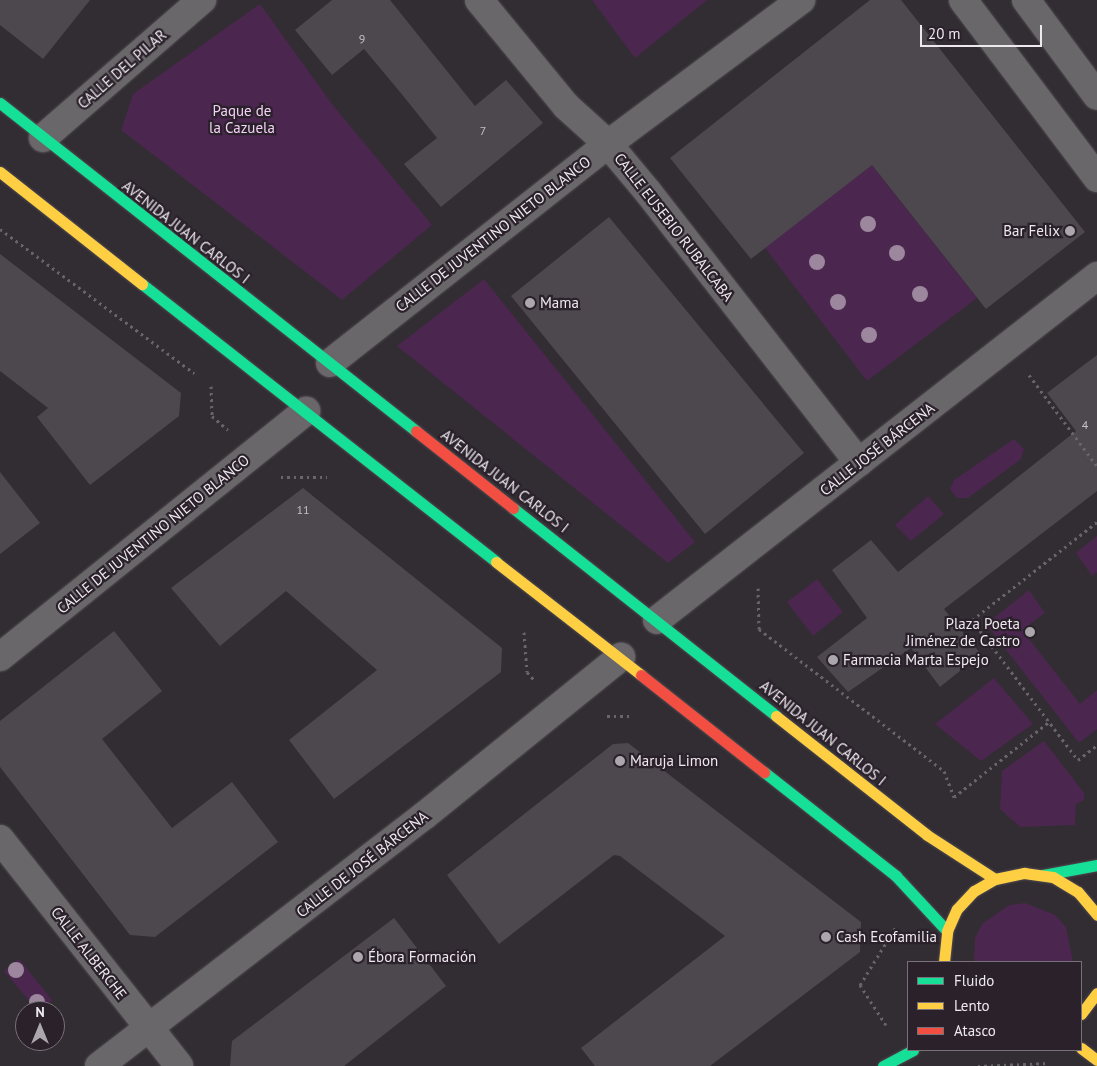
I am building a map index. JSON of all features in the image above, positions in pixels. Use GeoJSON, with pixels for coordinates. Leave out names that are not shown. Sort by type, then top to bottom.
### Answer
{"type":"FeatureCollection","features":[{"type":"Feature","properties":{"kind":"street","name":"CALLE EUSEBIO RUBALCABA"},"geometry":{"type":"LineString","coordinates":[[479,0],[566,106],[608,144],[859,463]]}},
{"type":"Feature","properties":{"kind":"street","name":"CALLE DE JUVENTINO NIETO BLANCO"},"geometry":{"type":"LineString","coordinates":[[330,363],[608,144],[801,0]]}},
{"type":"Feature","properties":{"kind":"street"},"geometry":{"type":"LineString","coordinates":[[963,0],[1097,178]]}},
{"type":"Feature","properties":{"kind":"street"},"geometry":{"type":"LineString","coordinates":[[1026,0],[1097,96]]}},
{"type":"Feature","properties":{"kind":"street","name":"CALLE DEL PILAR"},"geometry":{"type":"LineString","coordinates":[[43,138],[197,2]]}},
{"type":"Feature","properties":{"kind":"street","name":"AVENIDA JUAN CARLOS I"},"geometry":{"type":"LineString","coordinates":[[0,103],[927,835],[995,879]]}},
{"type":"Feature","properties":{"kind":"street"},"geometry":{"type":"LineString","coordinates":[[0,172],[306,411],[521,584],[621,656],[896,876],[947,931]]}},
{"type":"Feature","properties":{"kind":"street","name":"CALLE JOSÉ BÁRCENA"},"geometry":{"type":"LineString","coordinates":[[657,620],[1097,276]]}},
{"type":"Feature","properties":{"kind":"street","name":"CALLE DE JUVENTINO NIETO BLANCO"},"geometry":{"type":"LineString","coordinates":[[0,657],[306,411]]}},
{"type":"Feature","properties":{"kind":"street","name":"CALLE DE JOSÉ BÁRCENA"},"geometry":{"type":"LineString","coordinates":[[99,1066],[621,656]]}},
{"type":"Feature","properties":{"kind":"street","name":"CALLE ALBERCHE"},"geometry":{"type":"LineString","coordinates":[[0,839],[179,1066]]}},
{"type":"Feature","properties":{"kind":"street"},"geometry":{"type":"LineString","coordinates":[[944,961],[947,931],[965,899],[995,879],[1043,875],[1097,865]]}},
{"type":"Feature","properties":{"kind":"street"},"geometry":{"type":"LineString","coordinates":[[1043,875],[1078,892],[1097,915]]}},
{"type":"Feature","properties":{"kind":"street"},"geometry":{"type":"LineString","coordinates":[[1082,1013],[1097,993]]}},
{"type":"Feature","properties":{"kind":"street"},"geometry":{"type":"LineString","coordinates":[[883,1066],[907,1049]]}},
{"type":"Feature","properties":{"kind":"street"},"geometry":{"type":"LineString","coordinates":[[1082,1049],[1097,1060]]}},
{"type":"Feature","properties":{"kind":"path"},"geometry":{"type":"LineString","coordinates":[[0,229],[196,375]]}},
{"type":"Feature","properties":{"kind":"path"},"geometry":{"type":"LineString","coordinates":[[1007,346],[1097,466]]}},
{"type":"Feature","properties":{"kind":"path"},"geometry":{"type":"LineString","coordinates":[[204,381],[212,386],[212,416]]}},
{"type":"Feature","properties":{"kind":"path"},"geometry":{"type":"LineString","coordinates":[[282,478],[326,476],[333,482]]}},
{"type":"Feature","properties":{"kind":"path"},"geometry":{"type":"LineString","coordinates":[[1097,522],[972,620],[1078,760],[1097,745]]}},
{"type":"Feature","properties":{"kind":"path"},"geometry":{"type":"LineString","coordinates":[[740,556],[759,580],[758,628],[944,771],[954,797],[1049,722]]}},
{"type":"Feature","properties":{"kind":"path"},"geometry":{"type":"LineString","coordinates":[[519,628],[527,635],[527,672]]}},
{"type":"Feature","properties":{"kind":"path"},"geometry":{"type":"LineString","coordinates":[[600,717],[618,713],[641,717]]}},
{"type":"Feature","properties":{"kind":"path"},"geometry":{"type":"LineString","coordinates":[[860,985],[896,932],[892,918]]}},
{"type":"Feature","properties":{"kind":"path"},"geometry":{"type":"LineString","coordinates":[[978,1066],[1060,1064]]}},
{"type":"Feature","properties":{"kind":"green space"},"geometry":{"type":"Polygon","coordinates":[[[592,0],[707,0],[635,58],[592,0]]]}},
{"type":"Feature","properties":{"kind":"green space","name":"Paque de la Cazuela"},"geometry":{"type":"Polygon","coordinates":[[[260,4],[332,104],[432,225],[342,300],[121,130],[133,94],[260,4]]]}},
{"type":"Feature","properties":{"kind":"green space"},"geometry":{"type":"Polygon","coordinates":[[[848,135],[977,298],[867,381],[765,248],[841,188],[848,135]]]}},
{"type":"Feature","properties":{"kind":"green space"},"geometry":{"type":"Polygon","coordinates":[[[484,279],[695,542],[668,563],[397,346],[484,279]]]}},
{"type":"Feature","properties":{"kind":"green space"},"geometry":{"type":"Polygon","coordinates":[[[1014,439],[1024,449],[1021,459],[968,498],[957,498],[950,489],[954,480],[1014,439]]]}},
{"type":"Feature","properties":{"kind":"green space"},"geometry":{"type":"Polygon","coordinates":[[[928,496],[944,514],[911,541],[895,525],[928,496]]]}},
{"type":"Feature","properties":{"kind":"green space"},"geometry":{"type":"Polygon","coordinates":[[[1097,536],[1097,572],[1092,576],[1076,553],[1097,536]]]}},
{"type":"Feature","properties":{"kind":"green space"},"geometry":{"type":"Polygon","coordinates":[[[817,579],[843,612],[813,636],[787,602],[817,579]]]}},
{"type":"Feature","properties":{"kind":"green space"},"geometry":{"type":"Polygon","coordinates":[[[1029,590],[1045,613],[1022,630],[1080,704],[1097,690],[1097,729],[1079,743],[986,624],[1029,590]]]}},
{"type":"Feature","properties":{"kind":"green space"},"geometry":{"type":"Polygon","coordinates":[[[994,678],[1033,724],[981,761],[935,724],[994,678]]]}},
{"type":"Feature","properties":{"kind":"green space"},"geometry":{"type":"Polygon","coordinates":[[[1044,741],[1084,793],[1084,800],[1076,804],[1075,825],[1020,827],[1000,809],[1002,771],[1044,741]]]}},
{"type":"Feature","properties":{"kind":"green space"},"geometry":{"type":"Polygon","coordinates":[[[1025,903],[1055,915],[1066,927],[1073,961],[974,961],[975,938],[982,924],[1009,905],[1025,903]]]}},
{"type":"Feature","properties":{"kind":"green space"},"geometry":{"type":"Polygon","coordinates":[[[19,959],[52,1000],[30,1001],[4,971],[19,959]]]}},
{"type":"Feature","properties":{"kind":"building"},"geometry":{"type":"Polygon","coordinates":[[[0,0],[90,0],[43,59],[0,25],[0,0]]]}},
{"type":"Feature","properties":{"kind":"building"},"geometry":{"type":"Polygon","coordinates":[[[332,0],[390,0],[475,106],[506,80],[543,123],[441,207],[404,164],[437,138],[400,92],[364,49],[332,75],[295,30],[332,0]]]}},
{"type":"Feature","properties":{"kind":"building"},"geometry":{"type":"Polygon","coordinates":[[[870,0],[901,0],[1085,232],[986,309],[872,165],[751,259],[670,158],[870,0]]]}},
{"type":"Feature","properties":{"kind":"building"},"geometry":{"type":"Polygon","coordinates":[[[609,217],[804,453],[705,534],[511,296],[609,217]]]}},
{"type":"Feature","properties":{"kind":"building"},"geometry":{"type":"Polygon","coordinates":[[[0,254],[181,393],[179,416],[90,485],[37,417],[48,408],[0,371],[0,254]]]}},
{"type":"Feature","properties":{"kind":"building"},"geometry":{"type":"Polygon","coordinates":[[[1097,355],[1097,491],[944,609],[981,654],[940,687],[911,648],[848,692],[817,657],[867,618],[832,570],[871,540],[898,572],[1076,431],[1047,393],[1097,355]]]}},
{"type":"Feature","properties":{"kind":"building"},"geometry":{"type":"Polygon","coordinates":[[[0,472],[40,523],[0,554],[0,472]]]}},
{"type":"Feature","properties":{"kind":"building"},"geometry":{"type":"Polygon","coordinates":[[[303,488],[502,648],[501,672],[334,799],[289,740],[377,670],[286,591],[220,646],[171,588],[303,488]]]}},
{"type":"Feature","properties":{"kind":"building"},"geometry":{"type":"Polygon","coordinates":[[[114,631],[162,691],[102,739],[172,828],[232,782],[278,842],[155,937],[130,935],[0,767],[0,721],[114,631]]]}},
{"type":"Feature","properties":{"kind":"building"},"geometry":{"type":"Polygon","coordinates":[[[628,743],[861,922],[860,952],[710,1066],[595,1066],[581,1048],[725,936],[620,856],[614,855],[499,944],[447,875],[613,744],[628,743]]]}},
{"type":"Feature","properties":{"kind":"building"},"geometry":{"type":"Polygon","coordinates":[[[394,918],[446,986],[344,1066],[230,1066],[232,1041],[394,918]]]}},
{"type":"Feature","properties":{"kind":"traffic: fast"},"geometry":{"type":"LineString","coordinates":[[0,103],[416,431]]}},
{"type":"Feature","properties":{"kind":"traffic: fast"},"geometry":{"type":"LineString","coordinates":[[142,284],[496,562]]}},
{"type":"Feature","properties":{"kind":"traffic: fast"},"geometry":{"type":"LineString","coordinates":[[513,508],[776,716]]}},
{"type":"Feature","properties":{"kind":"traffic: fast"},"geometry":{"type":"LineString","coordinates":[[764,772],[896,876],[947,931]]}},
{"type":"Feature","properties":{"kind":"traffic: fast"},"geometry":{"type":"LineString","coordinates":[[1043,875],[1097,865]]}},
{"type":"Feature","properties":{"kind":"traffic: fast"},"geometry":{"type":"LineString","coordinates":[[883,1066],[911,1051]]}},
{"type":"Feature","properties":{"kind":"traffic: slow"},"geometry":{"type":"LineString","coordinates":[[0,172],[142,284]]}},
{"type":"Feature","properties":{"kind":"traffic: slow"},"geometry":{"type":"LineString","coordinates":[[496,562],[641,675]]}},
{"type":"Feature","properties":{"kind":"traffic: slow"},"geometry":{"type":"LineString","coordinates":[[776,716],[927,835],[995,879]]}},
{"type":"Feature","properties":{"kind":"traffic: slow"},"geometry":{"type":"LineString","coordinates":[[944,961],[947,931],[957,909],[974,891],[995,879],[1024,873],[1053,877],[1078,892],[1097,915]]}},
{"type":"Feature","properties":{"kind":"traffic: slow"},"geometry":{"type":"LineString","coordinates":[[1082,1013],[1097,993]]}},
{"type":"Feature","properties":{"kind":"traffic: slow"},"geometry":{"type":"LineString","coordinates":[[1082,1049],[1097,1060]]}},
{"type":"Feature","properties":{"kind":"traffic: jam"},"geometry":{"type":"LineString","coordinates":[[416,431],[513,508]]}},
{"type":"Feature","properties":{"kind":"traffic: jam"},"geometry":{"type":"LineString","coordinates":[[641,675],[764,772]]}},
{"type":"Feature","properties":{"kind":"place","name":"Bar Felix"},"geometry":{"type":"Point","coordinates":[1070,231]}},
{"type":"Feature","properties":{"kind":"place","name":"Mama"},"geometry":{"type":"Point","coordinates":[530,303]}},
{"type":"Feature","properties":{"kind":"place","name":"Plaza Poeta Jiménez de Castro"},"geometry":{"type":"Point","coordinates":[1030,632]}},
{"type":"Feature","properties":{"kind":"place","name":"Farmacia Marta Espejo"},"geometry":{"type":"Point","coordinates":[833,660]}},
{"type":"Feature","properties":{"kind":"place","name":"Maruja Limon"},"geometry":{"type":"Point","coordinates":[620,761]}},
{"type":"Feature","properties":{"kind":"place","name":"Cash Ecofamilia"},"geometry":{"type":"Point","coordinates":[826,937]}},
{"type":"Feature","properties":{"kind":"place","name":"Ébora Formación"},"geometry":{"type":"Point","coordinates":[358,957]}}]}
